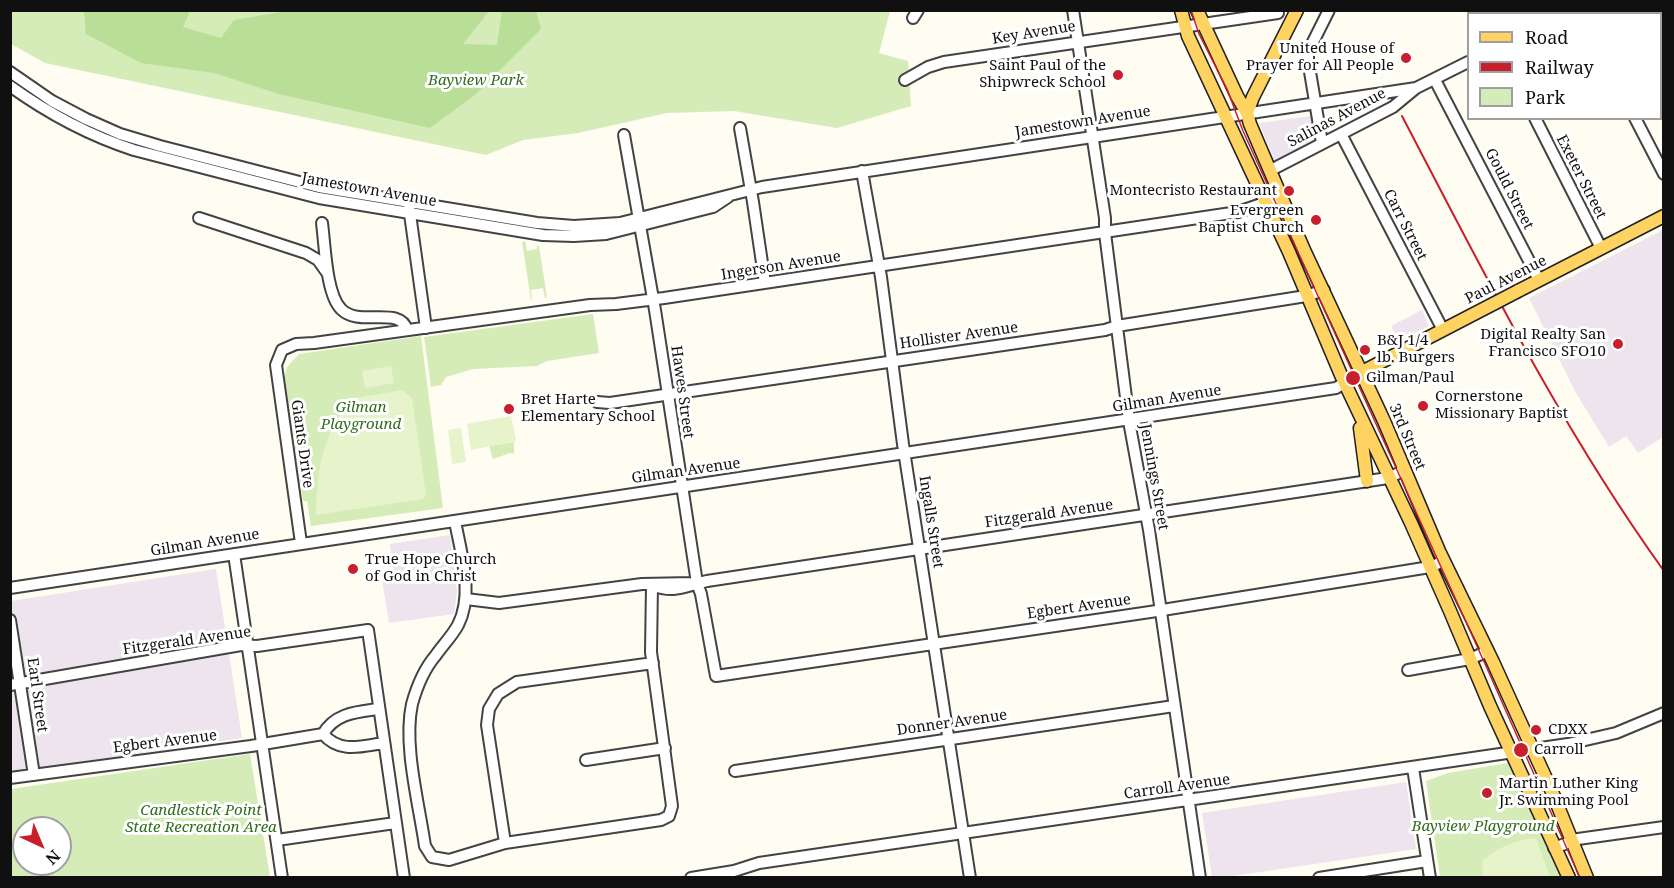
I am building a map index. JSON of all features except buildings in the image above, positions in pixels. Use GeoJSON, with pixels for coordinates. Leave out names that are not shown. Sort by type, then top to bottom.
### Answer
{"type":"FeatureCollection","features":[{"type":"Feature","properties":{"kind":"main road"},"geometry":{"type":"LineString","coordinates":[[1181,10],[1185,26],[1224,116],[1266,203],[1345,384],[1430,567],[1569,878]]}},
{"type":"Feature","properties":{"kind":"main road","name":"3rd Street"},"geometry":{"type":"LineString","coordinates":[[1197,10],[1247,113],[1304,250],[1362,372],[1444,561],[1488,651],[1561,812],[1587,878]]}},
{"type":"Feature","properties":{"kind":"main road"},"geometry":{"type":"LineString","coordinates":[[1247,113],[1297,10]]}},
{"type":"Feature","properties":{"kind":"main road","name":"Paul Avenue"},"geometry":{"type":"LineString","coordinates":[[1362,372],[1664,216]]}},
{"type":"Feature","properties":{"kind":"main road"},"geometry":{"type":"LineString","coordinates":[[1358,412],[1367,481]]}},
{"type":"Feature","properties":{"kind":"street","name":"Jennings Street"},"geometry":{"type":"LineString","coordinates":[[1073,10],[1105,218],[1129,421],[1146,515],[1200,878]]}},
{"type":"Feature","properties":{"kind":"street"},"geometry":{"type":"LineString","coordinates":[[1322,143],[1308,52],[1329,10]]}},
{"type":"Feature","properties":{"kind":"street","name":"Key Avenue"},"geometry":{"type":"LineString","coordinates":[[905,80],[944,62],[1278,13]]}},
{"type":"Feature","properties":{"kind":"street"},"geometry":{"type":"LineString","coordinates":[[1435,80],[1467,63]]}},
{"type":"Feature","properties":{"kind":"street","name":"Jamestown Avenue"},"geometry":{"type":"LineString","coordinates":[[10,72],[86,119],[187,159]]}},
{"type":"Feature","properties":{"kind":"street","name":"Jamestown Avenue"},"geometry":{"type":"LineString","coordinates":[[10,86],[31,102],[83,131],[134,150],[187,159],[321,193],[558,236],[590,236],[640,222],[714,207],[734,193],[751,189],[1416,87],[1435,80]]}},
{"type":"Feature","properties":{"kind":"street","name":"Gould Street"},"geometry":{"type":"LineString","coordinates":[[1435,80],[1539,280]]}},
{"type":"Feature","properties":{"kind":"street","name":"Salinas Avenue"},"geometry":{"type":"LineString","coordinates":[[1271,170],[1393,107],[1416,87]]}},
{"type":"Feature","properties":{"kind":"street","name":"Exeter Street"},"geometry":{"type":"LineString","coordinates":[[1535,120],[1601,248]]}},
{"type":"Feature","properties":{"kind":"street"},"geometry":{"type":"LineString","coordinates":[[1636,120],[1664,174]]}},
{"type":"Feature","properties":{"kind":"street"},"geometry":{"type":"LineString","coordinates":[[740,128],[765,283]]}},
{"type":"Feature","properties":{"kind":"street","name":"Carr Street"},"geometry":{"type":"LineString","coordinates":[[1341,134],[1443,330]]}},
{"type":"Feature","properties":{"kind":"street","name":"Hawes Street"},"geometry":{"type":"LineString","coordinates":[[624,135],[653,299],[697,583],[716,676]]}},
{"type":"Feature","properties":{"kind":"street","name":"Ingalls Street"},"geometry":{"type":"LineString","coordinates":[[862,171],[879,266],[904,454],[970,878]]}},
{"type":"Feature","properties":{"kind":"street","name":"Ingerson Avenue"},"geometry":{"type":"LineString","coordinates":[[282,350],[296,344],[590,305],[653,299],[1105,233],[1238,212],[1282,197]]}},
{"type":"Feature","properties":{"kind":"street"},"geometry":{"type":"LineString","coordinates":[[409,208],[426,328]]}},
{"type":"Feature","properties":{"kind":"street"},"geometry":{"type":"LineString","coordinates":[[199,218],[313,256],[323,266],[330,280]]}},
{"type":"Feature","properties":{"kind":"street"},"geometry":{"type":"LineString","coordinates":[[322,224],[330,280],[337,303],[347,313],[361,318],[394,318],[404,322],[407,330]]}},
{"type":"Feature","properties":{"kind":"street","name":"Hollister Avenue"},"geometry":{"type":"LineString","coordinates":[[597,402],[610,403],[667,395],[1105,330],[1117,326],[1306,296],[1324,290]]}},
{"type":"Feature","properties":{"kind":"street","name":"Giants Drive"},"geometry":{"type":"LineString","coordinates":[[282,350],[276,369],[301,543]]}},
{"type":"Feature","properties":{"kind":"street","name":"Gilman Avenue"},"geometry":{"type":"LineString","coordinates":[[10,588],[1336,388],[1362,372]]}},
{"type":"Feature","properties":{"kind":"street","name":"Fitzgerald Avenue"},"geometry":{"type":"LineString","coordinates":[[466,600],[500,603],[640,584],[697,583],[1388,478],[1405,470]]}},
{"type":"Feature","properties":{"kind":"street"},"geometry":{"type":"LineString","coordinates":[[455,521],[465,579],[466,600],[458,625],[422,676],[410,716],[411,754],[425,846],[432,857],[442,860],[505,843],[666,818],[671,812],[651,647],[652,585]]}},
{"type":"Feature","properties":{"kind":"street"},"geometry":{"type":"LineString","coordinates":[[234,554],[282,878]]}},
{"type":"Feature","properties":{"kind":"street","name":"Egbert Avenue"},"geometry":{"type":"LineString","coordinates":[[716,676],[1160,610],[1430,567],[1444,561]]}},
{"type":"Feature","properties":{"kind":"street","name":"Earl Street"},"geometry":{"type":"LineString","coordinates":[[10,620],[15,684],[33,775]]}},
{"type":"Feature","properties":{"kind":"street","name":"Fitzgerald Avenue"},"geometry":{"type":"LineString","coordinates":[[15,684],[247,645],[257,646],[368,630],[378,708]]}},
{"type":"Feature","properties":{"kind":"street"},"geometry":{"type":"LineString","coordinates":[[1408,670],[1470,659],[1488,651]]}},
{"type":"Feature","properties":{"kind":"street"},"geometry":{"type":"LineString","coordinates":[[505,843],[487,725],[489,709],[498,694],[518,682],[653,663]]}},
{"type":"Feature","properties":{"kind":"street","name":"Donner Avenue"},"geometry":{"type":"LineString","coordinates":[[735,771],[1174,706]]}},
{"type":"Feature","properties":{"kind":"street"},"geometry":{"type":"LineString","coordinates":[[384,743],[349,748],[336,746],[323,734],[334,720],[346,714],[378,708],[384,743],[404,878]]}},
{"type":"Feature","properties":{"kind":"street","name":"Carroll Avenue"},"geometry":{"type":"LineString","coordinates":[[692,878],[734,871],[759,863],[1532,750],[1616,733],[1664,713]]}},
{"type":"Feature","properties":{"kind":"street","name":"Egbert Avenue"},"geometry":{"type":"LineString","coordinates":[[10,778],[251,746],[323,734]]}},
{"type":"Feature","properties":{"kind":"street"},"geometry":{"type":"LineString","coordinates":[[586,760],[665,748]]}},
{"type":"Feature","properties":{"kind":"street"},"geometry":{"type":"LineString","coordinates":[[1413,768],[1430,878]]}},
{"type":"Feature","properties":{"kind":"street"},"geometry":{"type":"LineString","coordinates":[[277,840],[395,823]]}},
{"type":"Feature","properties":{"kind":"street"},"geometry":{"type":"LineString","coordinates":[[1554,848],[1571,841],[1664,827]]}},
{"type":"Feature","properties":{"kind":"street"},"geometry":{"type":"LineString","coordinates":[[1319,878],[1427,861]]}},
{"type":"Feature","properties":{"kind":"shaded area"},"geometry":{"type":"Polygon","coordinates":[[[1311,116],[1317,141],[1275,162],[1259,123],[1311,116]]]}},
{"type":"Feature","properties":{"kind":"shaded area"},"geometry":{"type":"Polygon","coordinates":[[[1663,230],[1663,437],[1638,453],[1626,436],[1609,447],[1576,393],[1529,298],[1663,230]]]}},
{"type":"Feature","properties":{"kind":"shaded area"},"geometry":{"type":"Polygon","coordinates":[[[1422,310],[1429,326],[1399,341],[1391,326],[1422,310]]]}},
{"type":"Feature","properties":{"kind":"shaded area"},"geometry":{"type":"Polygon","coordinates":[[[450,535],[457,591],[454,614],[389,623],[382,580],[394,578],[390,544],[450,535]]]}},
{"type":"Feature","properties":{"kind":"shaded area"},"geometry":{"type":"Polygon","coordinates":[[[216,569],[242,738],[11,772],[11,601],[216,569]]]}},
{"type":"Feature","properties":{"kind":"shaded area"},"geometry":{"type":"Polygon","coordinates":[[[1406,782],[1416,849],[1226,877],[1212,877],[1202,813],[1406,782]]]}},
{"type":"Feature","properties":{"kind":"green space","name":"Bayview Park"},"geometry":{"type":"Polygon","coordinates":[[[10,11],[890,11],[879,53],[908,61],[911,106],[837,128],[734,111],[667,113],[578,133],[523,140],[486,155],[45,63],[11,44],[10,11]]]}},
{"type":"Feature","properties":{"kind":"green space"},"geometry":{"type":"Polygon","coordinates":[[[84,11],[190,11],[183,27],[221,38],[234,20],[287,11],[489,11],[463,44],[497,45],[502,11],[536,11],[541,29],[476,94],[430,128],[279,94],[214,73],[141,63],[86,34],[84,11]]]}},
{"type":"Feature","properties":{"kind":"green space"},"geometry":{"type":"Polygon","coordinates":[[[525,241],[527,251],[537,249],[539,246],[547,297],[545,298],[543,288],[531,290],[531,300],[522,242],[525,241]]]}},
{"type":"Feature","properties":{"kind":"green space"},"geometry":{"type":"Polygon","coordinates":[[[593,314],[599,353],[547,361],[537,366],[473,369],[446,377],[441,385],[431,387],[424,337],[593,314]]]}},
{"type":"Feature","properties":{"kind":"green space","name":"Gilman Playground"},"geometry":{"type":"Polygon","coordinates":[[[421,336],[443,508],[311,526],[307,501],[303,501],[284,377],[287,367],[299,354],[421,336]]]}},
{"type":"Feature","properties":{"kind":"green space"},"geometry":{"type":"Polygon","coordinates":[[[391,366],[394,383],[365,388],[362,371],[391,366]]]}},
{"type":"Feature","properties":{"kind":"green space"},"geometry":{"type":"Polygon","coordinates":[[[402,390],[412,398],[426,495],[423,499],[316,515],[318,481],[323,454],[332,428],[349,399],[402,390]]]}},
{"type":"Feature","properties":{"kind":"green space"},"geometry":{"type":"Polygon","coordinates":[[[511,416],[516,441],[471,450],[467,424],[511,416]]]}},
{"type":"Feature","properties":{"kind":"green space"},"geometry":{"type":"Polygon","coordinates":[[[461,428],[466,462],[452,464],[448,430],[461,428]]]}},
{"type":"Feature","properties":{"kind":"green space"},"geometry":{"type":"Polygon","coordinates":[[[514,442],[514,454],[510,453],[493,459],[489,446],[514,442]]]}},
{"type":"Feature","properties":{"kind":"green space","name":"Candlestick Point State Recreation Area"},"geometry":{"type":"Polygon","coordinates":[[[250,754],[270,877],[11,877],[11,789],[250,754]]]}},
{"type":"Feature","properties":{"kind":"green space","name":"Bayview Playground"},"geometry":{"type":"Polygon","coordinates":[[[1508,763],[1561,877],[1440,877],[1426,781],[1448,773],[1508,763]]]}},
{"type":"Feature","properties":{"kind":"green space"},"geometry":{"type":"Polygon","coordinates":[[[1536,838],[1550,877],[1483,877],[1482,861],[1507,845],[1520,840],[1536,838]]]}},
{"type":"Feature","properties":{"kind":"tram line"},"geometry":{"type":"LineString","coordinates":[[1191,10],[1199,34],[1227,89],[1243,131],[1580,878]]}},
{"type":"Feature","properties":{"kind":"railway"},"geometry":{"type":"LineString","coordinates":[[1402,116],[1493,290],[1557,405],[1626,517],[1664,571]]}},
{"type":"Feature","properties":{"kind":"place","name":"United House of Prayer for All People"},"geometry":{"type":"Point","coordinates":[1406,58]}},
{"type":"Feature","properties":{"kind":"place","name":"Saint Paul of the Shipwreck School"},"geometry":{"type":"Point","coordinates":[1118,75]}},
{"type":"Feature","properties":{"kind":"place","name":"Montecristo Restaurant"},"geometry":{"type":"Point","coordinates":[1289,191]}},
{"type":"Feature","properties":{"kind":"place","name":"Evergreen Baptist Church"},"geometry":{"type":"Point","coordinates":[1316,220]}},
{"type":"Feature","properties":{"kind":"place","name":"Digital Realty San Francisco SFO10"},"geometry":{"type":"Point","coordinates":[1618,344]}},
{"type":"Feature","properties":{"kind":"place","name":"B&J 1/4 lb. Burgers"},"geometry":{"type":"Point","coordinates":[1365,350]}},
{"type":"Feature","properties":{"kind":"place","name":"Gilman/Paul"},"geometry":{"type":"Point","coordinates":[1353,378]}},
{"type":"Feature","properties":{"kind":"place","name":"Cornerstone Missionary Baptist"},"geometry":{"type":"Point","coordinates":[1423,406]}},
{"type":"Feature","properties":{"kind":"place","name":"Bret Harte Elementary School"},"geometry":{"type":"Point","coordinates":[509,409]}},
{"type":"Feature","properties":{"kind":"place","name":"True Hope Church of God in Christ"},"geometry":{"type":"Point","coordinates":[353,569]}},
{"type":"Feature","properties":{"kind":"place","name":"CDXX"},"geometry":{"type":"Point","coordinates":[1536,730]}},
{"type":"Feature","properties":{"kind":"place","name":"Carroll"},"geometry":{"type":"Point","coordinates":[1521,750]}},
{"type":"Feature","properties":{"kind":"place","name":"Martin Luther King Jr. Swimming Pool"},"geometry":{"type":"Point","coordinates":[1487,793]}}]}
